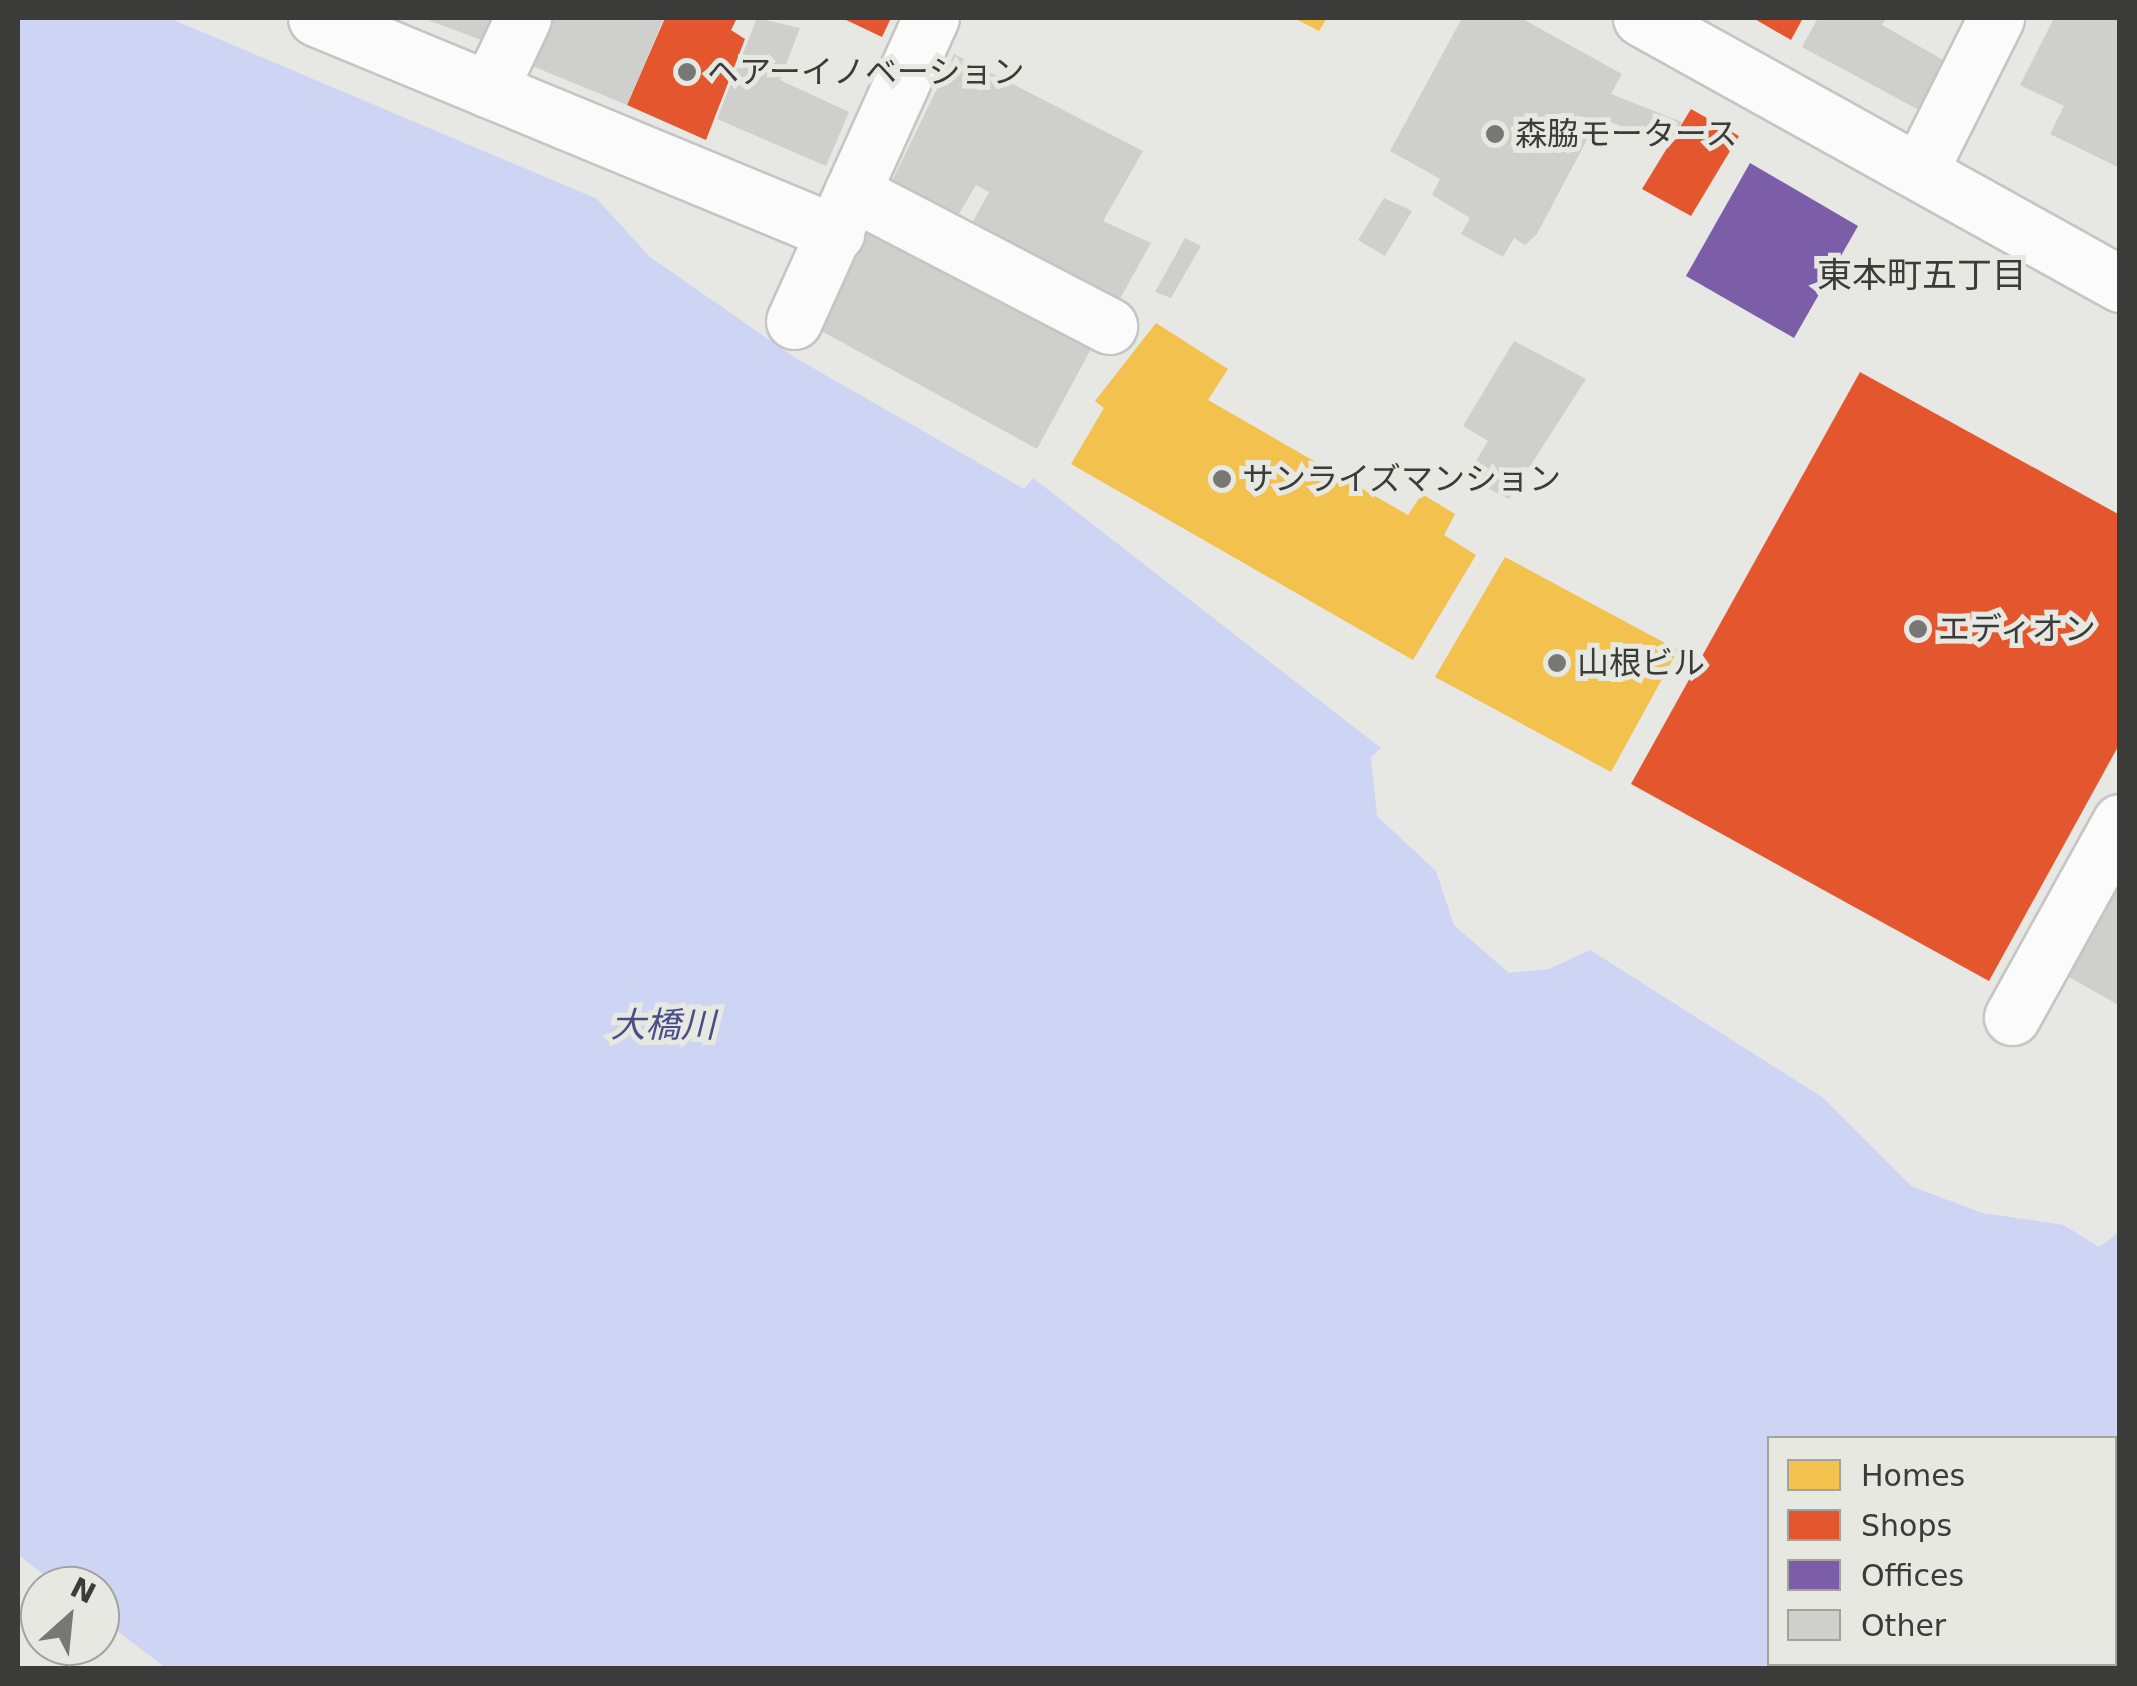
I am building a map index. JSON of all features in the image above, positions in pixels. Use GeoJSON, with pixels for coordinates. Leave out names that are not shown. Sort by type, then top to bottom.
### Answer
{"type":"FeatureCollection","features":[{"type":"Feature","properties":{"kind":"street"},"geometry":{"type":"LineString","coordinates":[[316,18],[489,90],[844,213],[1109,326]]}},
{"type":"Feature","properties":{"kind":"street"},"geometry":{"type":"LineString","coordinates":[[489,90],[522,18]]}},
{"type":"Feature","properties":{"kind":"street"},"geometry":{"type":"LineString","coordinates":[[794,320],[932,18]]}},
{"type":"Feature","properties":{"kind":"street"},"geometry":{"type":"LineString","coordinates":[[1641,18],[2120,284]]}},
{"type":"Feature","properties":{"kind":"street"},"geometry":{"type":"LineString","coordinates":[[1920,170],[1996,18]]}},
{"type":"Feature","properties":{"kind":"street"},"geometry":{"type":"LineString","coordinates":[[2012,1017],[2120,822]]}},
{"type":"Feature","properties":{"kind":"water","name":"大橋川"},"geometry":{"type":"Polygon","coordinates":[[[18,18],[169,18],[597,199],[650,257],[794,357],[1024,489],[1033,478],[1381,748],[1371,757],[1377,816],[1436,871],[1454,925],[1509,973],[1549,969],[1590,950],[1822,1097],[1911,1186],[1982,1213],[2064,1225],[2099,1247],[2119,1232],[2119,1668],[166,1668],[120,1633],[120,1566],[33,1566],[18,1555],[18,18]]]}},
{"type":"Feature","properties":{"kind":"building: Homes"},"geometry":{"type":"Polygon","coordinates":[[[1294,18],[1327,18],[1319,31],[1294,18]]]}},
{"type":"Feature","properties":{"kind":"building: Homes","name":"サンライズマンション"},"geometry":{"type":"Polygon","coordinates":[[[1156,323],[1228,369],[1208,400],[1408,515],[1422,494],[1455,514],[1444,535],[1476,555],[1413,660],[1071,464],[1104,408],[1095,401],[1156,323]]]}},
{"type":"Feature","properties":{"kind":"building: Homes","name":"山根ビル"},"geometry":{"type":"Polygon","coordinates":[[[1505,557],[1678,650],[1611,772],[1435,677],[1505,557]]]}},
{"type":"Feature","properties":{"kind":"building: Shops","name":"ヘアーイノベーション"},"geometry":{"type":"Polygon","coordinates":[[[665,18],[737,18],[731,30],[745,39],[706,140],[627,105],[665,18]]]}},
{"type":"Feature","properties":{"kind":"building: Shops"},"geometry":{"type":"Polygon","coordinates":[[[842,18],[891,18],[882,37],[842,18]]]}},
{"type":"Feature","properties":{"kind":"building: Shops"},"geometry":{"type":"Polygon","coordinates":[[[1753,18],[1803,18],[1791,40],[1753,18]]]}},
{"type":"Feature","properties":{"kind":"building: Shops","name":"森脇モータース"},"geometry":{"type":"Polygon","coordinates":[[[1691,109],[1739,136],[1691,216],[1642,189],[1691,109]]]}},
{"type":"Feature","properties":{"kind":"building: Shops","name":"エディオン"},"geometry":{"type":"Polygon","coordinates":[[[1860,372],[2120,515],[2120,743],[1989,981],[1631,784],[1860,372]]]}},
{"type":"Feature","properties":{"kind":"building: Offices"},"geometry":{"type":"Polygon","coordinates":[[[1750,163],[1858,226],[1794,338],[1686,276],[1750,163]]]}},
{"type":"Feature","properties":{"kind":"building: Other"},"geometry":{"type":"Polygon","coordinates":[[[422,18],[505,18],[492,44],[422,18]]]}},
{"type":"Feature","properties":{"kind":"building: Other"},"geometry":{"type":"Polygon","coordinates":[[[540,18],[664,18],[627,105],[520,61],[540,18]]]}},
{"type":"Feature","properties":{"kind":"building: Other"},"geometry":{"type":"Polygon","coordinates":[[[757,18],[800,28],[780,80],[849,112],[826,166],[717,119],[757,18]]]}},
{"type":"Feature","properties":{"kind":"building: Other","name":"森脇モータース"},"geometry":{"type":"Polygon","coordinates":[[[1462,18],[1521,18],[1622,74],[1611,94],[1682,122],[1668,146],[1599,117],[1537,234],[1525,245],[1514,238],[1503,257],[1461,234],[1470,218],[1432,195],[1440,179],[1390,151],[1462,18]]]}},
{"type":"Feature","properties":{"kind":"building: Other"},"geometry":{"type":"Polygon","coordinates":[[[1818,18],[1886,18],[1882,25],[1945,61],[1919,110],[1802,47],[1818,18]]]}},
{"type":"Feature","properties":{"kind":"building: Other"},"geometry":{"type":"Polygon","coordinates":[[[2054,18],[2120,18],[2120,168],[2050,134],[2064,106],[2020,85],[2054,18]]]}},
{"type":"Feature","properties":{"kind":"building: Other"},"geometry":{"type":"Polygon","coordinates":[[[954,54],[1143,151],[1103,221],[1151,243],[1112,313],[965,236],[989,192],[976,185],[950,229],[885,195],[954,54]]]}},
{"type":"Feature","properties":{"kind":"building: Other"},"geometry":{"type":"Polygon","coordinates":[[[1384,198],[1412,211],[1385,256],[1358,240],[1384,198]]]}},
{"type":"Feature","properties":{"kind":"building: Other"},"geometry":{"type":"Polygon","coordinates":[[[868,213],[1098,336],[1037,449],[814,327],[868,213]]]}},
{"type":"Feature","properties":{"kind":"building: Other"},"geometry":{"type":"Polygon","coordinates":[[[1185,238],[1201,246],[1171,298],[1155,292],[1185,238]]]}},
{"type":"Feature","properties":{"kind":"building: Other"},"geometry":{"type":"Polygon","coordinates":[[[1514,341],[1586,379],[1509,499],[1466,477],[1488,441],[1463,426],[1514,341]]]}},
{"type":"Feature","properties":{"kind":"building: Other"},"geometry":{"type":"Polygon","coordinates":[[[2120,862],[2120,1006],[2060,972],[2120,862]]]}},
{"type":"Feature","properties":{"kind":"place","name":"ヘアーイノベーション"},"geometry":{"type":"Point","coordinates":[687,72]}},
{"type":"Feature","properties":{"kind":"place","name":"森脇モータース"},"geometry":{"type":"Point","coordinates":[1495,134]}},
{"type":"Feature","properties":{"kind":"place","name":"サンライズマンション"},"geometry":{"type":"Point","coordinates":[1222,479]}},
{"type":"Feature","properties":{"kind":"place","name":"エディオン"},"geometry":{"type":"Point","coordinates":[1918,629]}},
{"type":"Feature","properties":{"kind":"place","name":"山根ビル"},"geometry":{"type":"Point","coordinates":[1557,663]}},
{"type":"Feature","properties":{"kind":"district","name":"東本町五丁目"},"geometry":{"type":"Point","coordinates":[1922,275]}}]}
